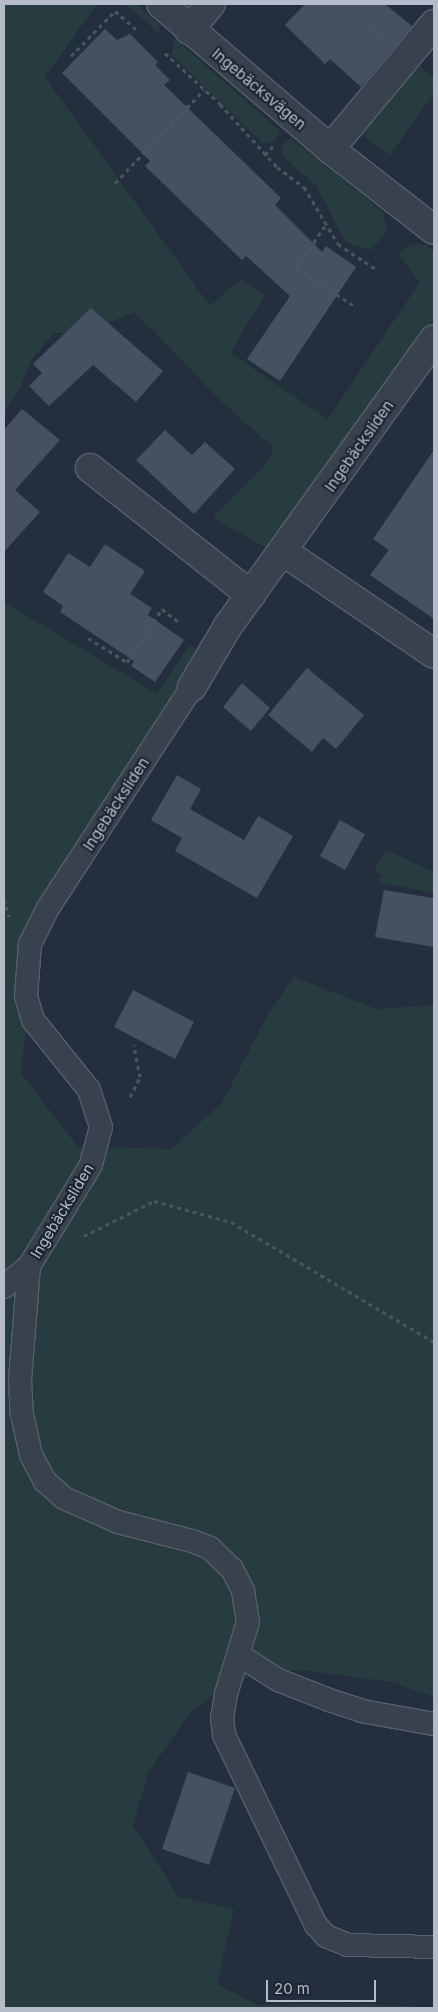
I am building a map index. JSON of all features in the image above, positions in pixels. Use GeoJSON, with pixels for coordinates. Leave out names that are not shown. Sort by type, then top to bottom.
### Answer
{"type":"FeatureCollection","features":[{"type":"Feature","properties":{"kind":"street"},"geometry":{"type":"LineString","coordinates":[[176,18],[211,4]]}},
{"type":"Feature","properties":{"kind":"street","name":"Ingebäcksvägen"},"geometry":{"type":"LineString","coordinates":[[176,18],[330,149],[434,230]]}},
{"type":"Feature","properties":{"kind":"street"},"geometry":{"type":"LineString","coordinates":[[330,149],[434,24]]}},
{"type":"Feature","properties":{"kind":"street","name":"Ingebäcksliden"},"geometry":{"type":"LineString","coordinates":[[192,687],[251,595],[284,552],[434,340]]}},
{"type":"Feature","properties":{"kind":"street"},"geometry":{"type":"LineString","coordinates":[[90,468],[251,595]]}},
{"type":"Feature","properties":{"kind":"street"},"geometry":{"type":"LineString","coordinates":[[284,552],[434,654]]}},
{"type":"Feature","properties":{"kind":"lane","name":"Ingebäcksliden"},"geometry":{"type":"LineString","coordinates":[[192,687],[48,908],[30,944],[26,996],[33,1020],[88,1090],[101,1127],[91,1165],[29,1266],[20,1380],[22,1414],[32,1455],[44,1481],[89,1511],[170,1532],[210,1548],[227,1563],[242,1591],[248,1622],[222,1718],[230,1749],[316,1925],[326,1936],[357,1946],[434,1947]]}},
{"type":"Feature","properties":{"kind":"lane"},"geometry":{"type":"LineString","coordinates":[[4,1287],[29,1266]]}},
{"type":"Feature","properties":{"kind":"lane"},"geometry":{"type":"LineString","coordinates":[[239,1655],[278,1680],[329,1700],[362,1711],[434,1724]]}},
{"type":"Feature","properties":{"kind":"path"},"geometry":{"type":"LineString","coordinates":[[71,56],[115,11],[142,33]]}},
{"type":"Feature","properties":{"kind":"path"},"geometry":{"type":"LineString","coordinates":[[176,18],[163,41],[165,58],[204,90],[276,167],[304,187],[320,209],[326,226],[338,244],[376,270]]}},
{"type":"Feature","properties":{"kind":"path"},"geometry":{"type":"LineString","coordinates":[[115,182],[204,90]]}},
{"type":"Feature","properties":{"kind":"path"},"geometry":{"type":"LineString","coordinates":[[326,226],[296,268],[353,305]]}},
{"type":"Feature","properties":{"kind":"path"},"geometry":{"type":"LineString","coordinates":[[88,638],[127,662],[162,609],[180,624]]}},
{"type":"Feature","properties":{"kind":"path"},"geometry":{"type":"LineString","coordinates":[[130,1097],[140,1077],[134,1045]]}},
{"type":"Feature","properties":{"kind":"path"},"geometry":{"type":"LineString","coordinates":[[49,1234],[59,1248],[154,1201],[171,1205],[240,1227],[434,1342]]}},
{"type":"Feature","properties":{"kind":"green space"},"geometry":{"type":"Polygon","coordinates":[[[4,4],[97,4],[45,77],[210,306],[241,280],[265,295],[230,353],[328,419],[420,282],[398,254],[412,244],[425,245],[434,252],[434,319],[268,549],[213,518],[266,464],[274,448],[221,401],[135,312],[82,333],[54,333],[31,360],[20,388],[4,413],[4,4]]]}},
{"type":"Feature","properties":{"kind":"green space"},"geometry":{"type":"Polygon","coordinates":[[[126,4],[137,4],[160,26],[159,33],[126,4]]]}},
{"type":"Feature","properties":{"kind":"green space"},"geometry":{"type":"Polygon","coordinates":[[[175,39],[280,131],[275,141],[264,144],[172,55],[175,39]]]}},
{"type":"Feature","properties":{"kind":"green space"},"geometry":{"type":"Polygon","coordinates":[[[417,64],[434,77],[434,93],[390,155],[360,133],[417,64]]]}},
{"type":"Feature","properties":{"kind":"green space"},"geometry":{"type":"Polygon","coordinates":[[[291,138],[383,212],[387,231],[371,250],[346,242],[316,186],[283,157],[281,146],[291,138]]]}},
{"type":"Feature","properties":{"kind":"green space"},"geometry":{"type":"Polygon","coordinates":[[[4,602],[157,694],[189,645],[197,650],[162,714],[40,908],[21,1073],[77,1146],[171,1149],[222,1103],[269,1012],[294,977],[377,1009],[434,1005],[434,1697],[392,1682],[301,1670],[267,1673],[228,1683],[190,1713],[148,1773],[133,1826],[179,1897],[234,1909],[217,1984],[257,2005],[352,2003],[434,2008],[4,2008],[4,602]]]}},
{"type":"Feature","properties":{"kind":"green space"},"geometry":{"type":"Polygon","coordinates":[[[386,850],[434,872],[434,893],[379,882],[382,875],[374,871],[386,850]]]}},
{"type":"Feature","properties":{"kind":"building"},"geometry":{"type":"Polygon","coordinates":[[[305,4],[385,4],[412,26],[361,87],[330,59],[325,64],[285,25],[305,4]]]}},
{"type":"Feature","properties":{"kind":"building"},"geometry":{"type":"Polygon","coordinates":[[[105,29],[117,40],[130,34],[158,62],[155,65],[170,80],[164,85],[281,198],[275,205],[322,252],[326,246],[356,267],[280,381],[247,359],[290,296],[246,256],[242,260],[145,166],[150,161],[62,73],[105,29]]]}},
{"type":"Feature","properties":{"kind":"building"},"geometry":{"type":"Polygon","coordinates":[[[91,308],[163,371],[136,402],[93,365],[49,406],[29,386],[42,373],[33,364],[91,308]]]}},
{"type":"Feature","properties":{"kind":"building"},"geometry":{"type":"Polygon","coordinates":[[[22,409],[60,440],[15,490],[40,512],[4,552],[4,430],[22,409]]]}},
{"type":"Feature","properties":{"kind":"building"},"geometry":{"type":"Polygon","coordinates":[[[165,430],[192,455],[205,442],[235,469],[194,514],[136,460],[165,430]]]}},
{"type":"Feature","properties":{"kind":"building"},"geometry":{"type":"Polygon","coordinates":[[[434,450],[434,619],[370,575],[389,550],[373,539],[434,450]]]}},
{"type":"Feature","properties":{"kind":"building"},"geometry":{"type":"Polygon","coordinates":[[[105,544],[145,571],[130,594],[152,608],[148,615],[184,640],[155,682],[131,666],[134,661],[60,612],[63,606],[43,592],[68,553],[90,567],[105,544]]]}},
{"type":"Feature","properties":{"kind":"building"},"geometry":{"type":"Polygon","coordinates":[[[307,668],[364,715],[336,749],[323,738],[312,752],[268,715],[307,668]]]}},
{"type":"Feature","properties":{"kind":"building"},"geometry":{"type":"Polygon","coordinates":[[[242,683],[270,708],[251,731],[223,707],[242,683]]]}},
{"type":"Feature","properties":{"kind":"building"},"geometry":{"type":"Polygon","coordinates":[[[177,775],[201,789],[190,809],[244,840],[258,816],[293,836],[257,898],[175,851],[182,838],[151,820],[177,775]]]}},
{"type":"Feature","properties":{"kind":"building"},"geometry":{"type":"Polygon","coordinates":[[[340,820],[365,834],[345,870],[320,856],[340,820]]]}},
{"type":"Feature","properties":{"kind":"building"},"geometry":{"type":"Polygon","coordinates":[[[384,890],[434,898],[434,947],[375,937],[384,890]]]}},
{"type":"Feature","properties":{"kind":"building"},"geometry":{"type":"Polygon","coordinates":[[[133,990],[194,1022],[175,1059],[114,1027],[133,990]]]}},
{"type":"Feature","properties":{"kind":"building"},"geometry":{"type":"Polygon","coordinates":[[[188,1772],[235,1788],[209,1865],[162,1849],[188,1772]]]}}]}
